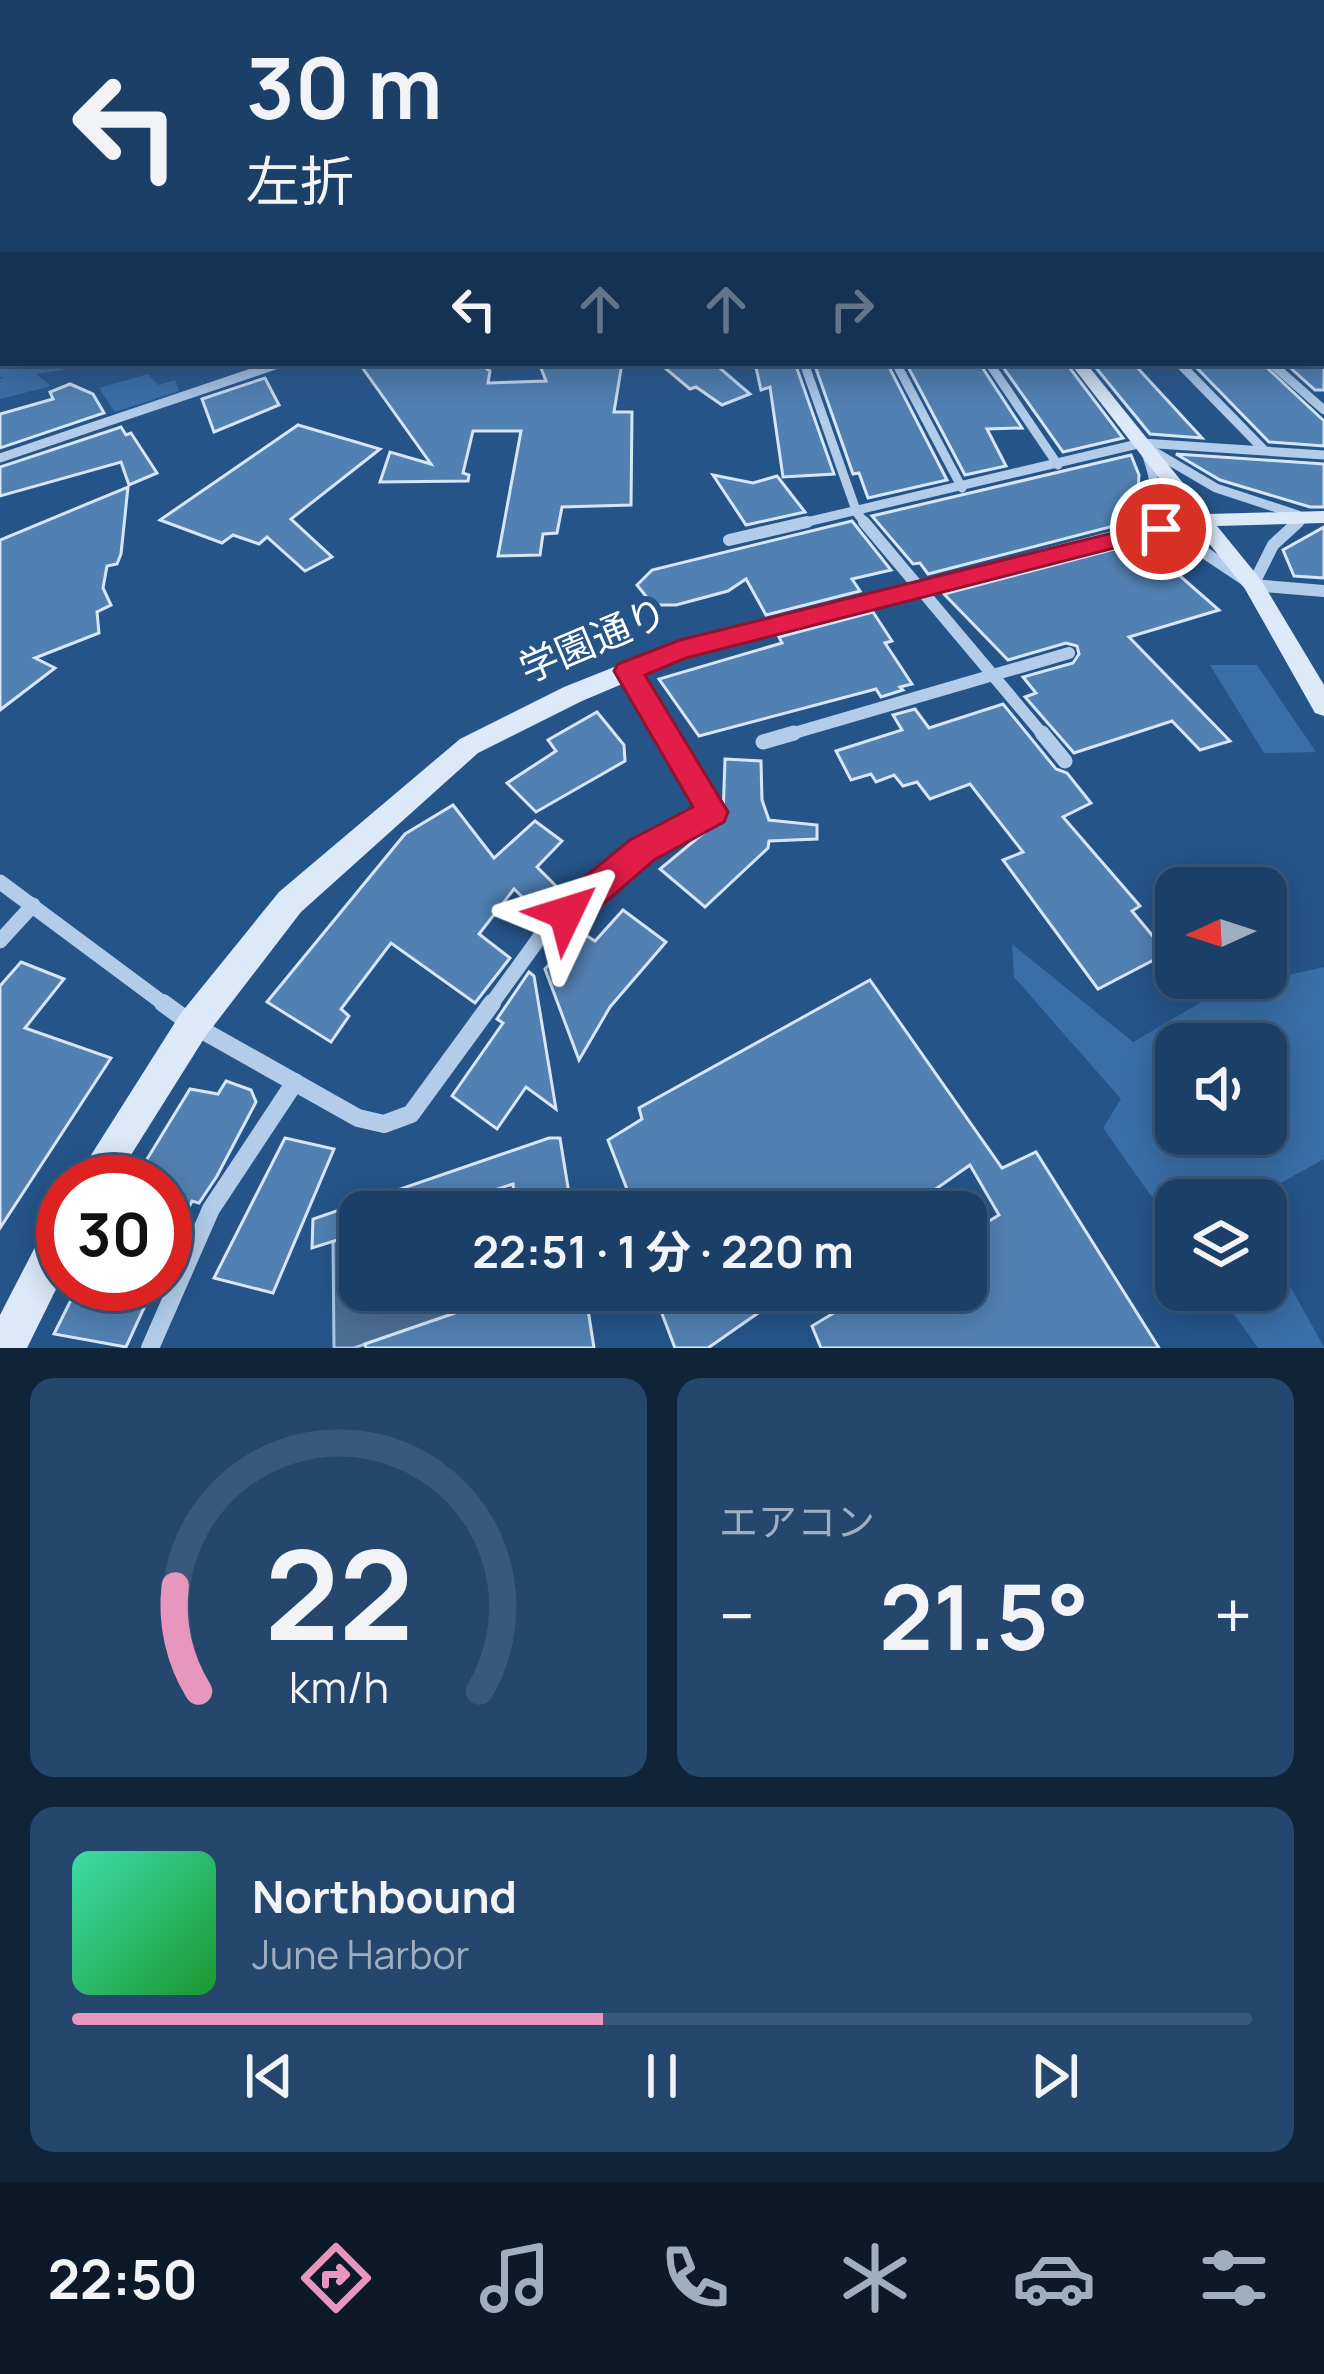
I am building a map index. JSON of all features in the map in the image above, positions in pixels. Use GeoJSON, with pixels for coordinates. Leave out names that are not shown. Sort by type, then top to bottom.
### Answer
{"type":"FeatureCollection","features":[{"type":"Feature","properties":{"kind":"street"},"geometry":{"type":"LineString","coordinates":[[0,458],[272,366]]}},
{"type":"Feature","properties":{"kind":"street"},"geometry":{"type":"LineString","coordinates":[[805,366],[857,513],[1065,761]]}},
{"type":"Feature","properties":{"kind":"street"},"geometry":{"type":"LineString","coordinates":[[898,366],[962,488]]}},
{"type":"Feature","properties":{"kind":"street"},"geometry":{"type":"LineString","coordinates":[[991,366],[1058,466]]}},
{"type":"Feature","properties":{"kind":"street"},"geometry":{"type":"LineString","coordinates":[[1080,366],[1253,585],[1324,706]]}},
{"type":"Feature","properties":{"kind":"street"},"geometry":{"type":"LineString","coordinates":[[1182,366],[1264,451]]}},
{"type":"Feature","properties":{"kind":"street"},"geometry":{"type":"LineString","coordinates":[[1273,366],[1324,410]]}},
{"type":"Feature","properties":{"kind":"street"},"geometry":{"type":"LineString","coordinates":[[729,539],[857,513],[1142,443],[1324,454]]}},
{"type":"Feature","properties":{"kind":"street"},"geometry":{"type":"LineString","coordinates":[[1142,443],[1216,488],[1315,517]]}},
{"type":"Feature","properties":{"kind":"street"},"geometry":{"type":"LineString","coordinates":[[1117,537],[1149,516],[1156,505],[1157,488],[1142,443]]}},
{"type":"Feature","properties":{"kind":"street"},"geometry":{"type":"LineString","coordinates":[[1253,585],[1266,553],[1280,535],[1315,517]]}},
{"type":"Feature","properties":{"kind":"street","name":"学園通り"},"geometry":{"type":"LineString","coordinates":[[110,1155],[194,1025],[290,902],[470,746],[680,650],[1117,537],[1206,520],[1315,517]]}},
{"type":"Feature","properties":{"kind":"street"},"geometry":{"type":"LineString","coordinates":[[1117,537],[1202,551],[1253,585],[1324,591]]}},
{"type":"Feature","properties":{"kind":"street"},"geometry":{"type":"LineString","coordinates":[[763,742],[1069,653]]}},
{"type":"Feature","properties":{"kind":"street"},"geometry":{"type":"LineString","coordinates":[[0,882],[194,1025],[358,1118],[384,1124],[411,1114],[540,938],[642,850],[712,812],[628,671]]}},
{"type":"Feature","properties":{"kind":"street"},"geometry":{"type":"LineString","coordinates":[[0,941],[33,905]]}},
{"type":"Feature","properties":{"kind":"street"},"geometry":{"type":"LineString","coordinates":[[150,1348],[164,1308],[249,1141],[295,1082]]}},
{"type":"Feature","properties":{"kind":"street"},"geometry":{"type":"LineString","coordinates":[[5,1348],[36,1287]]}},
{"type":"Feature","properties":{"kind":"shaded area"},"geometry":{"type":"Polygon","coordinates":[[[0,366],[86,366],[36,374],[51,386],[0,399],[4,377],[0,377],[0,366]]]}},
{"type":"Feature","properties":{"kind":"shaded area"},"geometry":{"type":"Polygon","coordinates":[[[148,374],[158,385],[175,380],[179,391],[115,412],[99,388],[148,374]]]}},
{"type":"Feature","properties":{"kind":"shaded area"},"geometry":{"type":"Polygon","coordinates":[[[1210,665],[1257,665],[1316,752],[1264,753],[1210,665]]]}},
{"type":"Feature","properties":{"kind":"shaded area"},"geometry":{"type":"Polygon","coordinates":[[[1012,944],[1133,1042],[1155,1029],[1155,1155],[1287,1155],[1287,1023],[1166,1023],[1207,999],[1287,999],[1287,975],[1324,967],[1324,1159],[1287,1180],[1155,1179],[1155,1201],[1103,1128],[1121,1099],[1014,977],[1012,944]]]}},
{"type":"Feature","properties":{"kind":"shaded area"},"geometry":{"type":"Polygon","coordinates":[[[339,1239],[339,1311],[461,1311],[354,1348],[334,1348],[333,1241],[339,1239]]]}},
{"type":"Feature","properties":{"kind":"shaded area"},"geometry":{"type":"Polygon","coordinates":[[[1287,1281],[1324,1348],[1258,1348],[1232,1311],[1287,1311],[1287,1281]]]}},
{"type":"Feature","properties":{"kind":"building"},"geometry":{"type":"Polygon","coordinates":[[[361,366],[482,366],[490,371],[488,383],[546,381],[540,366],[622,366],[614,412],[632,412],[631,505],[562,507],[557,533],[543,534],[540,555],[498,556],[521,431],[473,431],[463,473],[469,475],[468,481],[380,482],[390,452],[431,464],[361,366]]]}},
{"type":"Feature","properties":{"kind":"building"},"geometry":{"type":"Polygon","coordinates":[[[663,366],[717,366],[750,394],[722,405],[696,387],[690,389],[663,366]]]}},
{"type":"Feature","properties":{"kind":"building"},"geometry":{"type":"Polygon","coordinates":[[[756,366],[796,366],[834,474],[783,477],[770,387],[761,390],[756,366]]]}},
{"type":"Feature","properties":{"kind":"building"},"geometry":{"type":"Polygon","coordinates":[[[815,366],[889,366],[947,480],[868,498],[859,473],[853,474],[815,366]]]}},
{"type":"Feature","properties":{"kind":"building"},"geometry":{"type":"Polygon","coordinates":[[[908,366],[981,366],[1022,428],[987,429],[1006,466],[965,475],[908,366]]]}},
{"type":"Feature","properties":{"kind":"building"},"geometry":{"type":"Polygon","coordinates":[[[1002,366],[1068,366],[1123,438],[1063,452],[1002,366]]]}},
{"type":"Feature","properties":{"kind":"building"},"geometry":{"type":"Polygon","coordinates":[[[1094,366],[1136,366],[1202,438],[1150,434],[1094,366]]]}},
{"type":"Feature","properties":{"kind":"building"},"geometry":{"type":"Polygon","coordinates":[[[1195,366],[1265,366],[1324,421],[1324,446],[1269,442],[1195,366]]]}},
{"type":"Feature","properties":{"kind":"building"},"geometry":{"type":"Polygon","coordinates":[[[1288,366],[1324,366],[1324,390],[1315,390],[1288,366]]]}},
{"type":"Feature","properties":{"kind":"building"},"geometry":{"type":"Polygon","coordinates":[[[265,378],[279,405],[214,432],[202,399],[265,378]]]}},
{"type":"Feature","properties":{"kind":"building"},"geometry":{"type":"Polygon","coordinates":[[[70,384],[93,394],[104,413],[0,448],[0,414],[53,399],[50,392],[70,384]]]}},
{"type":"Feature","properties":{"kind":"building"},"geometry":{"type":"Polygon","coordinates":[[[298,425],[380,449],[291,519],[332,557],[305,571],[267,537],[259,544],[233,535],[222,543],[160,520],[298,425]]]}},
{"type":"Feature","properties":{"kind":"building"},"geometry":{"type":"Polygon","coordinates":[[[121,427],[126,435],[131,433],[157,473],[129,485],[121,462],[0,496],[0,467],[121,427]]]}},
{"type":"Feature","properties":{"kind":"building"},"geometry":{"type":"Polygon","coordinates":[[[1176,454],[1324,464],[1324,507],[1220,480],[1176,454]]]}},
{"type":"Feature","properties":{"kind":"building"},"geometry":{"type":"Polygon","coordinates":[[[1131,455],[1139,475],[1138,491],[1114,526],[928,574],[920,563],[913,564],[872,516],[1131,455]]]}},
{"type":"Feature","properties":{"kind":"building"},"geometry":{"type":"Polygon","coordinates":[[[713,475],[753,483],[777,476],[805,512],[746,525],[713,475]]]}},
{"type":"Feature","properties":{"kind":"building"},"geometry":{"type":"Polygon","coordinates":[[[128,487],[121,554],[117,564],[107,566],[103,588],[111,605],[97,612],[99,633],[35,658],[55,668],[0,710],[0,540],[128,487]]]}},
{"type":"Feature","properties":{"kind":"building"},"geometry":{"type":"Polygon","coordinates":[[[852,521],[891,570],[852,579],[860,591],[766,615],[746,579],[728,591],[676,605],[653,605],[637,585],[652,570],[852,521]]]}},
{"type":"Feature","properties":{"kind":"building"},"geometry":{"type":"Polygon","coordinates":[[[1324,527],[1324,578],[1294,576],[1283,550],[1324,527]]]}},
{"type":"Feature","properties":{"kind":"building"},"geometry":{"type":"Polygon","coordinates":[[[1122,547],[1151,575],[1172,569],[1219,610],[1129,637],[1230,741],[1200,750],[1172,721],[1074,753],[1025,697],[1036,693],[1023,677],[1073,663],[1079,654],[1077,646],[1066,643],[1008,660],[944,594],[1122,547]]]}},
{"type":"Feature","properties":{"kind":"building"},"geometry":{"type":"Polygon","coordinates":[[[873,612],[892,641],[885,643],[912,684],[900,687],[903,690],[881,697],[876,689],[699,736],[659,679],[782,643],[779,637],[873,612]]]}},
{"type":"Feature","properties":{"kind":"building"},"geometry":{"type":"Polygon","coordinates":[[[1003,704],[1091,803],[1063,817],[1140,906],[1132,911],[1155,939],[1155,959],[1098,989],[1003,860],[1023,852],[970,784],[930,799],[917,782],[903,786],[894,775],[876,782],[871,774],[851,780],[836,751],[902,730],[893,715],[915,709],[929,728],[1003,704]]]}},
{"type":"Feature","properties":{"kind":"building"},"geometry":{"type":"Polygon","coordinates":[[[597,712],[624,745],[625,761],[536,812],[507,783],[556,751],[548,740],[597,712]]]}},
{"type":"Feature","properties":{"kind":"building"},"geometry":{"type":"Polygon","coordinates":[[[725,759],[761,761],[762,800],[769,820],[817,825],[817,839],[769,841],[768,848],[705,907],[660,869],[723,817],[725,759]]]}},
{"type":"Feature","properties":{"kind":"building"},"geometry":{"type":"Polygon","coordinates":[[[453,805],[494,858],[535,821],[562,841],[537,867],[560,890],[538,912],[514,889],[479,934],[510,958],[475,1003],[391,943],[341,1009],[349,1016],[331,1042],[267,1002],[405,834],[453,805]]]}},
{"type":"Feature","properties":{"kind":"building"},"geometry":{"type":"Polygon","coordinates":[[[623,910],[666,942],[610,1007],[579,1060],[545,969],[579,931],[595,941],[623,910]]]}},
{"type":"Feature","properties":{"kind":"building"},"geometry":{"type":"Polygon","coordinates":[[[21,962],[64,979],[25,1028],[111,1058],[48,1155],[36,1155],[36,1173],[0,1228],[0,986],[21,962]]]}},
{"type":"Feature","properties":{"kind":"building"},"geometry":{"type":"Polygon","coordinates":[[[529,972],[534,976],[556,1109],[526,1087],[497,1129],[452,1096],[503,1023],[497,1019],[529,972]]]}},
{"type":"Feature","properties":{"kind":"building"},"geometry":{"type":"Polygon","coordinates":[[[870,980],[1002,1168],[1036,1152],[1159,1348],[821,1348],[812,1326],[837,1311],[987,1311],[987,1222],[999,1215],[970,1165],[933,1191],[628,1191],[608,1140],[642,1119],[639,1108],[870,980]]]}},
{"type":"Feature","properties":{"kind":"building"},"geometry":{"type":"Polygon","coordinates":[[[226,1081],[251,1090],[256,1102],[199,1203],[192,1201],[192,1155],[150,1155],[190,1089],[218,1094],[226,1081]]]}},
{"type":"Feature","properties":{"kind":"building"},"geometry":{"type":"Polygon","coordinates":[[[285,1138],[334,1149],[273,1293],[214,1278],[285,1138]]]}},
{"type":"Feature","properties":{"kind":"building"},"geometry":{"type":"Polygon","coordinates":[[[560,1138],[569,1191],[514,1191],[513,1184],[491,1191],[395,1191],[560,1138]]]}},
{"type":"Feature","properties":{"kind":"building"},"geometry":{"type":"Polygon","coordinates":[[[339,1210],[339,1240],[312,1248],[313,1219],[339,1210]]]}},
{"type":"Feature","properties":{"kind":"building"},"geometry":{"type":"Polygon","coordinates":[[[66,1311],[143,1311],[126,1347],[54,1334],[66,1311]]]}},
{"type":"Feature","properties":{"kind":"building"},"geometry":{"type":"Polygon","coordinates":[[[461,1311],[588,1311],[594,1348],[366,1348],[365,1344],[461,1311]]]}},
{"type":"Feature","properties":{"kind":"building"},"geometry":{"type":"Polygon","coordinates":[[[661,1311],[761,1311],[708,1348],[675,1348],[661,1311]]]}},
{"type":"Feature","properties":{"kind":"route"},"geometry":{"type":"LineString","coordinates":[[566,913],[642,850],[712,812],[628,671],[680,650],[1161,529]]}}]}
